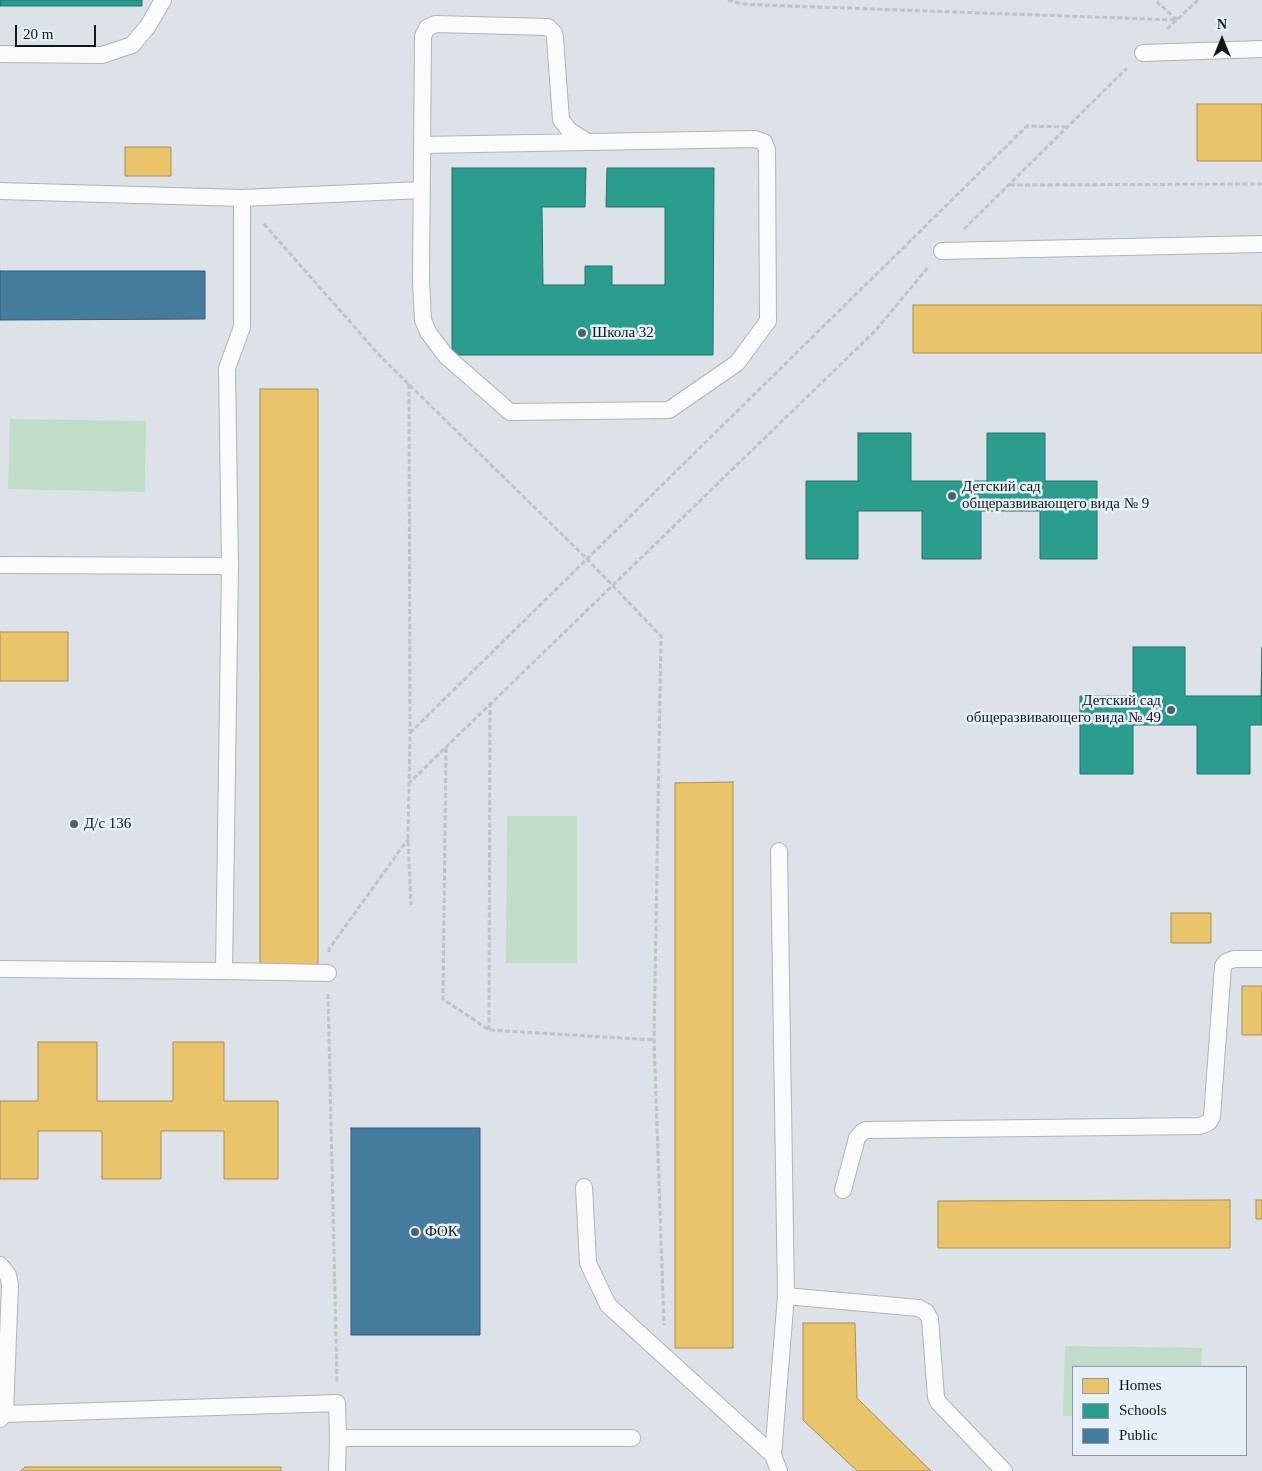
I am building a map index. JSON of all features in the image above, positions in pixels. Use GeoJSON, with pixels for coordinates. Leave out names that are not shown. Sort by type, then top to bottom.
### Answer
{"type":"FeatureCollection","features":[{"type":"Feature","properties":{"kind":"lane"},"geometry":{"type":"LineString","coordinates":[[0,54],[102,55],[132,45],[148,26],[163,0]]}},
{"type":"Feature","properties":{"kind":"lane"},"geometry":{"type":"LineString","coordinates":[[422,145],[755,139],[764,142],[766,146],[768,321],[737,363],[669,410],[513,412],[504,409],[446,356],[428,332],[423,320],[421,280],[422,190],[422,145],[423,36],[426,28],[435,24],[543,26],[551,30],[555,38],[561,120],[570,131],[586,141]]}},
{"type":"Feature","properties":{"kind":"lane"},"geometry":{"type":"LineString","coordinates":[[1143,53],[1262,49]]}},
{"type":"Feature","properties":{"kind":"lane"},"geometry":{"type":"LineString","coordinates":[[0,192],[242,198],[422,190]]}},
{"type":"Feature","properties":{"kind":"lane"},"geometry":{"type":"LineString","coordinates":[[224,971],[230,566],[228,368],[242,327],[242,198]]}},
{"type":"Feature","properties":{"kind":"lane"},"geometry":{"type":"LineString","coordinates":[[942,251],[1262,244]]}},
{"type":"Feature","properties":{"kind":"lane"},"geometry":{"type":"LineString","coordinates":[[0,564],[230,566]]}},
{"type":"Feature","properties":{"kind":"lane"},"geometry":{"type":"LineString","coordinates":[[779,851],[786,1296],[773,1455],[779,1471]]}},
{"type":"Feature","properties":{"kind":"lane"},"geometry":{"type":"LineString","coordinates":[[843,1190],[857,1138],[866,1130],[1200,1126],[1209,1122],[1212,1117],[1223,966],[1226,962],[1234,959],[1262,959]]}},
{"type":"Feature","properties":{"kind":"lane"},"geometry":{"type":"LineString","coordinates":[[0,969],[328,973]]}},
{"type":"Feature","properties":{"kind":"lane"},"geometry":{"type":"LineString","coordinates":[[584,1187],[588,1263],[608,1305],[773,1455]]}},
{"type":"Feature","properties":{"kind":"lane"},"geometry":{"type":"LineString","coordinates":[[0,1265],[8,1275],[10,1285],[3,1416],[337,1403],[337,1471]]}},
{"type":"Feature","properties":{"kind":"lane"},"geometry":{"type":"LineString","coordinates":[[786,1296],[918,1308],[926,1312],[930,1319],[936,1397],[938,1402],[1004,1471]]}},
{"type":"Feature","properties":{"kind":"lane"},"geometry":{"type":"LineString","coordinates":[[338,1438],[632,1438]]}},
{"type":"Feature","properties":{"kind":"path"},"geometry":{"type":"LineString","coordinates":[[728,0],[742,4],[761,5],[1177,20]]}},
{"type":"Feature","properties":{"kind":"path"},"geometry":{"type":"LineString","coordinates":[[1155,0],[1177,20]]}},
{"type":"Feature","properties":{"kind":"path"},"geometry":{"type":"LineString","coordinates":[[408,784],[876,330],[942,251],[1198,0]]}},
{"type":"Feature","properties":{"kind":"path"},"geometry":{"type":"LineString","coordinates":[[410,733],[1027,126],[1068,127]]}},
{"type":"Feature","properties":{"kind":"path"},"geometry":{"type":"LineString","coordinates":[[1009,185],[1262,184]]}},
{"type":"Feature","properties":{"kind":"path"},"geometry":{"type":"LineString","coordinates":[[242,198],[381,357],[587,559],[661,636],[654,1040],[665,1355]]}},
{"type":"Feature","properties":{"kind":"path"},"geometry":{"type":"LineString","coordinates":[[409,384],[410,733],[408,839],[411,905]]}},
{"type":"Feature","properties":{"kind":"path"},"geometry":{"type":"LineString","coordinates":[[489,1030],[490,704]]}},
{"type":"Feature","properties":{"kind":"path"},"geometry":{"type":"LineString","coordinates":[[446,747],[443,999],[489,1030],[654,1040]]}},
{"type":"Feature","properties":{"kind":"path"},"geometry":{"type":"LineString","coordinates":[[337,1403],[328,973],[330,949],[408,839]]}},
{"type":"Feature","properties":{"kind":"green space"},"geometry":{"type":"Polygon","coordinates":[[[10,419],[146,421],[145,492],[8,489],[10,419]]]}},
{"type":"Feature","properties":{"kind":"green space"},"geometry":{"type":"Polygon","coordinates":[[[507,816],[577,816],[577,963],[506,963],[507,816]]]}},
{"type":"Feature","properties":{"kind":"green space"},"geometry":{"type":"Polygon","coordinates":[[[1065,1346],[1202,1348],[1201,1366],[1072,1366],[1072,1416],[1063,1416],[1065,1346]]]}},
{"type":"Feature","properties":{"kind":"building: Homes"},"geometry":{"type":"Polygon","coordinates":[[[1197,104],[1262,104],[1262,161],[1197,161],[1197,104]]]}},
{"type":"Feature","properties":{"kind":"building: Homes"},"geometry":{"type":"Polygon","coordinates":[[[125,147],[171,147],[171,176],[125,176],[125,147]]]}},
{"type":"Feature","properties":{"kind":"building: Homes"},"geometry":{"type":"Polygon","coordinates":[[[913,305],[1262,305],[1262,353],[913,353],[913,305]]]}},
{"type":"Feature","properties":{"kind":"building: Homes"},"geometry":{"type":"Polygon","coordinates":[[[260,389],[318,389],[318,965],[260,965],[260,389]]]}},
{"type":"Feature","properties":{"kind":"building: Homes"},"geometry":{"type":"Polygon","coordinates":[[[0,632],[68,632],[68,681],[0,681],[0,632]]]}},
{"type":"Feature","properties":{"kind":"building: Homes"},"geometry":{"type":"Polygon","coordinates":[[[733,782],[733,1348],[675,1348],[675,783],[733,782]]]}},
{"type":"Feature","properties":{"kind":"building: Homes"},"geometry":{"type":"Polygon","coordinates":[[[1171,913],[1211,913],[1211,943],[1171,943],[1171,913]]]}},
{"type":"Feature","properties":{"kind":"building: Homes"},"geometry":{"type":"Polygon","coordinates":[[[1242,986],[1262,986],[1262,1035],[1242,1035],[1242,986]]]}},
{"type":"Feature","properties":{"kind":"building: Homes"},"geometry":{"type":"Polygon","coordinates":[[[38,1042],[97,1042],[97,1101],[173,1101],[173,1042],[224,1042],[224,1101],[278,1101],[278,1179],[224,1179],[224,1131],[161,1131],[161,1179],[102,1179],[102,1131],[38,1131],[38,1179],[0,1179],[0,1101],[38,1101],[38,1042]]]}},
{"type":"Feature","properties":{"kind":"building: Homes"},"geometry":{"type":"Polygon","coordinates":[[[1230,1200],[1230,1248],[938,1248],[938,1201],[1230,1200]]]}},
{"type":"Feature","properties":{"kind":"building: Homes"},"geometry":{"type":"Polygon","coordinates":[[[1256,1200],[1262,1200],[1262,1219],[1256,1219],[1256,1200]]]}},
{"type":"Feature","properties":{"kind":"building: Homes"},"geometry":{"type":"Polygon","coordinates":[[[803,1323],[855,1323],[857,1398],[931,1471],[857,1471],[803,1420],[803,1323]]]}},
{"type":"Feature","properties":{"kind":"building: Homes"},"geometry":{"type":"Polygon","coordinates":[[[25,1467],[281,1467],[281,1471],[21,1471],[25,1467]]]}},
{"type":"Feature","properties":{"kind":"building: Schools"},"geometry":{"type":"Polygon","coordinates":[[[0,0],[142,0],[142,6],[0,6],[0,0]]]}},
{"type":"Feature","properties":{"kind":"building: Schools"},"geometry":{"type":"Polygon","coordinates":[[[452,168],[586,168],[585,207],[542,207],[543,285],[585,285],[585,266],[612,266],[612,285],[665,285],[665,207],[606,207],[607,168],[714,168],[713,355],[452,355],[452,168]]]}},
{"type":"Feature","properties":{"kind":"building: Schools","name":"Детский сад общеразвивающего вида № 9"},"geometry":{"type":"Polygon","coordinates":[[[858,433],[911,433],[911,481],[987,481],[987,433],[1045,433],[1045,481],[1097,481],[1097,559],[1040,559],[1040,511],[981,511],[981,559],[922,559],[922,511],[858,511],[858,559],[806,559],[806,481],[858,481],[858,433]]]}},
{"type":"Feature","properties":{"kind":"building: Schools","name":"Детский сад общеразвивающего вида № 49"},"geometry":{"type":"Polygon","coordinates":[[[1133,647],[1185,647],[1185,696],[1261,696],[1262,647],[1262,725],[1250,725],[1250,774],[1197,774],[1197,725],[1133,725],[1133,774],[1080,774],[1080,696],[1133,696],[1133,647]]]}},
{"type":"Feature","properties":{"kind":"building: Public"},"geometry":{"type":"Polygon","coordinates":[[[0,271],[205,271],[205,319],[0,320],[0,271]]]}},
{"type":"Feature","properties":{"kind":"building: Public","name":"ФОК"},"geometry":{"type":"Polygon","coordinates":[[[351,1128],[480,1128],[480,1335],[351,1335],[351,1128]]]}},
{"type":"Feature","properties":{"kind":"place","name":"Школа 32"},"geometry":{"type":"Point","coordinates":[582,333]}},
{"type":"Feature","properties":{"kind":"place","name":"Детский сад общеразвивающего вида № 9"},"geometry":{"type":"Point","coordinates":[952,496]}},
{"type":"Feature","properties":{"kind":"place","name":"Детский сад общеразвивающего вида № 49"},"geometry":{"type":"Point","coordinates":[1171,710]}},
{"type":"Feature","properties":{"kind":"place","name":"Д/с 136"},"geometry":{"type":"Point","coordinates":[74,824]}},
{"type":"Feature","properties":{"kind":"place","name":"ФОК"},"geometry":{"type":"Point","coordinates":[415,1232]}}]}
